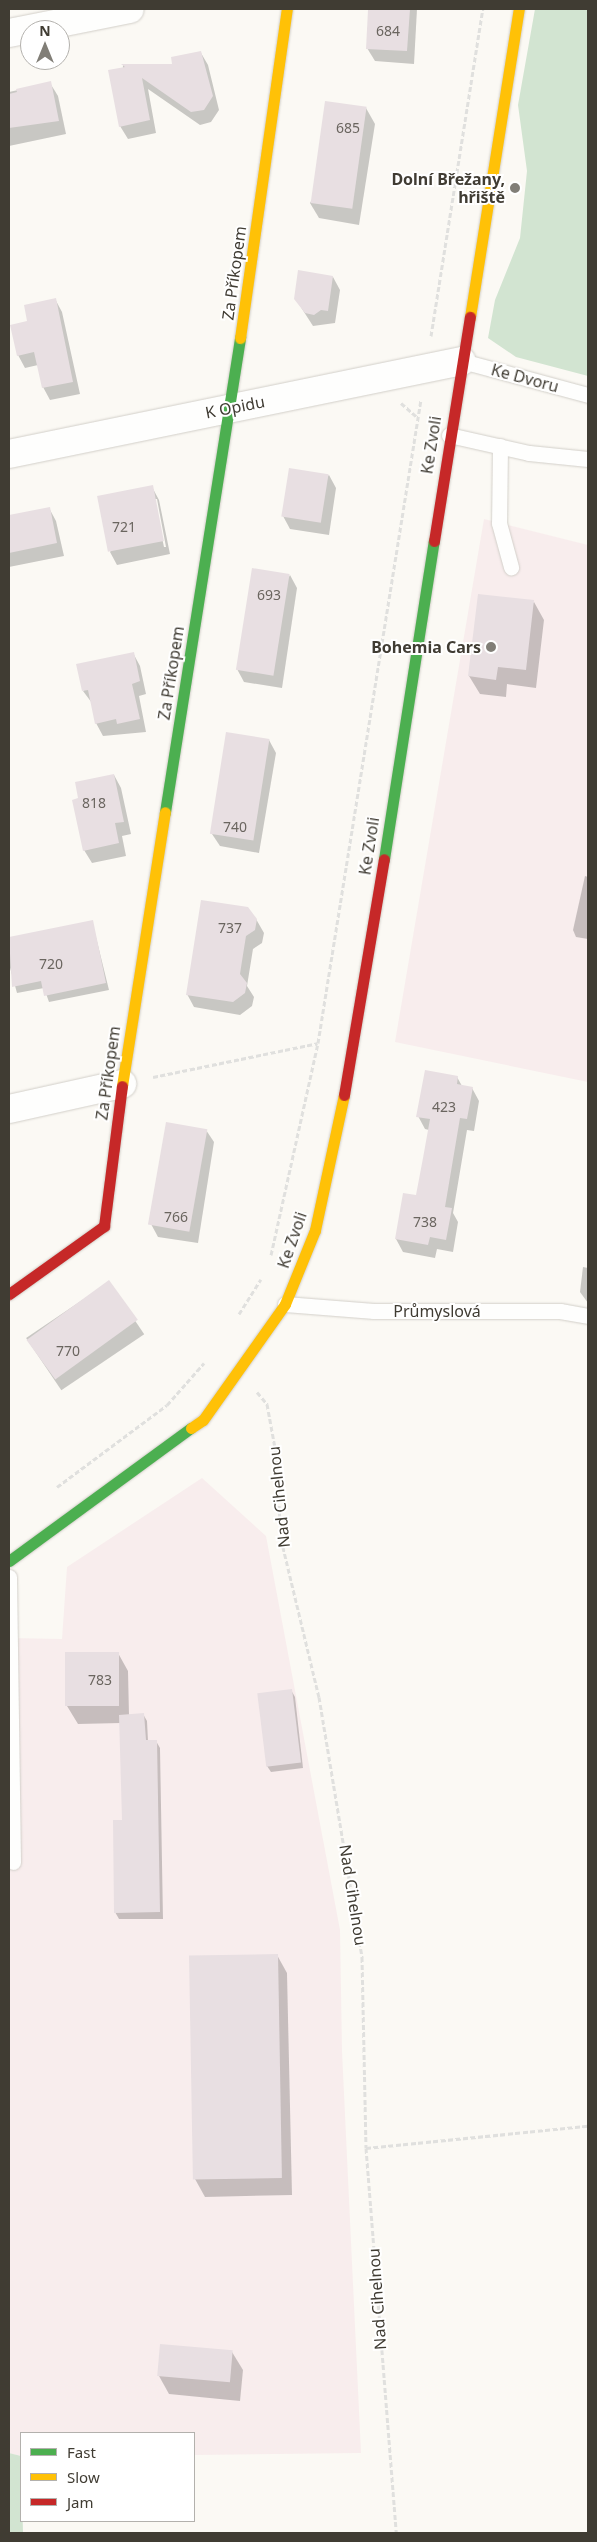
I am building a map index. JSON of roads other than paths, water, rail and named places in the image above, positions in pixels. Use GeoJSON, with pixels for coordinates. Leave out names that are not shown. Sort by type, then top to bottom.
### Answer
{"type":"FeatureCollection","features":[{"type":"Feature","properties":{"kind":"street"},"geometry":{"type":"LineString","coordinates":[[9,33],[130,9]]}},
{"type":"Feature","properties":{"kind":"street","name":"Za Příkopem"},"geometry":{"type":"LineString","coordinates":[[9,1294],[104,1226],[122,1084],[230,408],[287,9]]}},
{"type":"Feature","properties":{"kind":"street","name":"Ke Zvoli"},"geometry":{"type":"LineString","coordinates":[[9,1561],[203,1420],[285,1304],[315,1230],[354,1045],[449,435],[519,9]]}},
{"type":"Feature","properties":{"kind":"street","name":"K Opidu"},"geometry":{"type":"LineString","coordinates":[[9,454],[462,361]]}},
{"type":"Feature","properties":{"kind":"street"},"geometry":{"type":"LineString","coordinates":[[9,1108],[122,1084]]}},
{"type":"Feature","properties":{"kind":"lane","name":"Ke Dvoru"},"geometry":{"type":"LineString","coordinates":[[462,361],[588,395]]}},
{"type":"Feature","properties":{"kind":"lane"},"geometry":{"type":"LineString","coordinates":[[449,435],[529,453],[588,460]]}},
{"type":"Feature","properties":{"kind":"lane"},"geometry":{"type":"LineString","coordinates":[[500,446],[499,523],[511,567]]}},
{"type":"Feature","properties":{"kind":"lane","name":"Průmyslová"},"geometry":{"type":"LineString","coordinates":[[285,1304],[374,1311],[560,1311],[588,1316]]}},
{"type":"Feature","properties":{"kind":"lane"},"geometry":{"type":"LineString","coordinates":[[9,1577],[12,1862]]}},
{"type":"Feature","properties":{"kind":"place","name":"Dolní Břežany, hřiště"},"geometry":{"type":"Point","coordinates":[515,188]}},
{"type":"Feature","properties":{"kind":"place","name":"Bohemia Cars"},"geometry":{"type":"Point","coordinates":[491,647]}}]}
